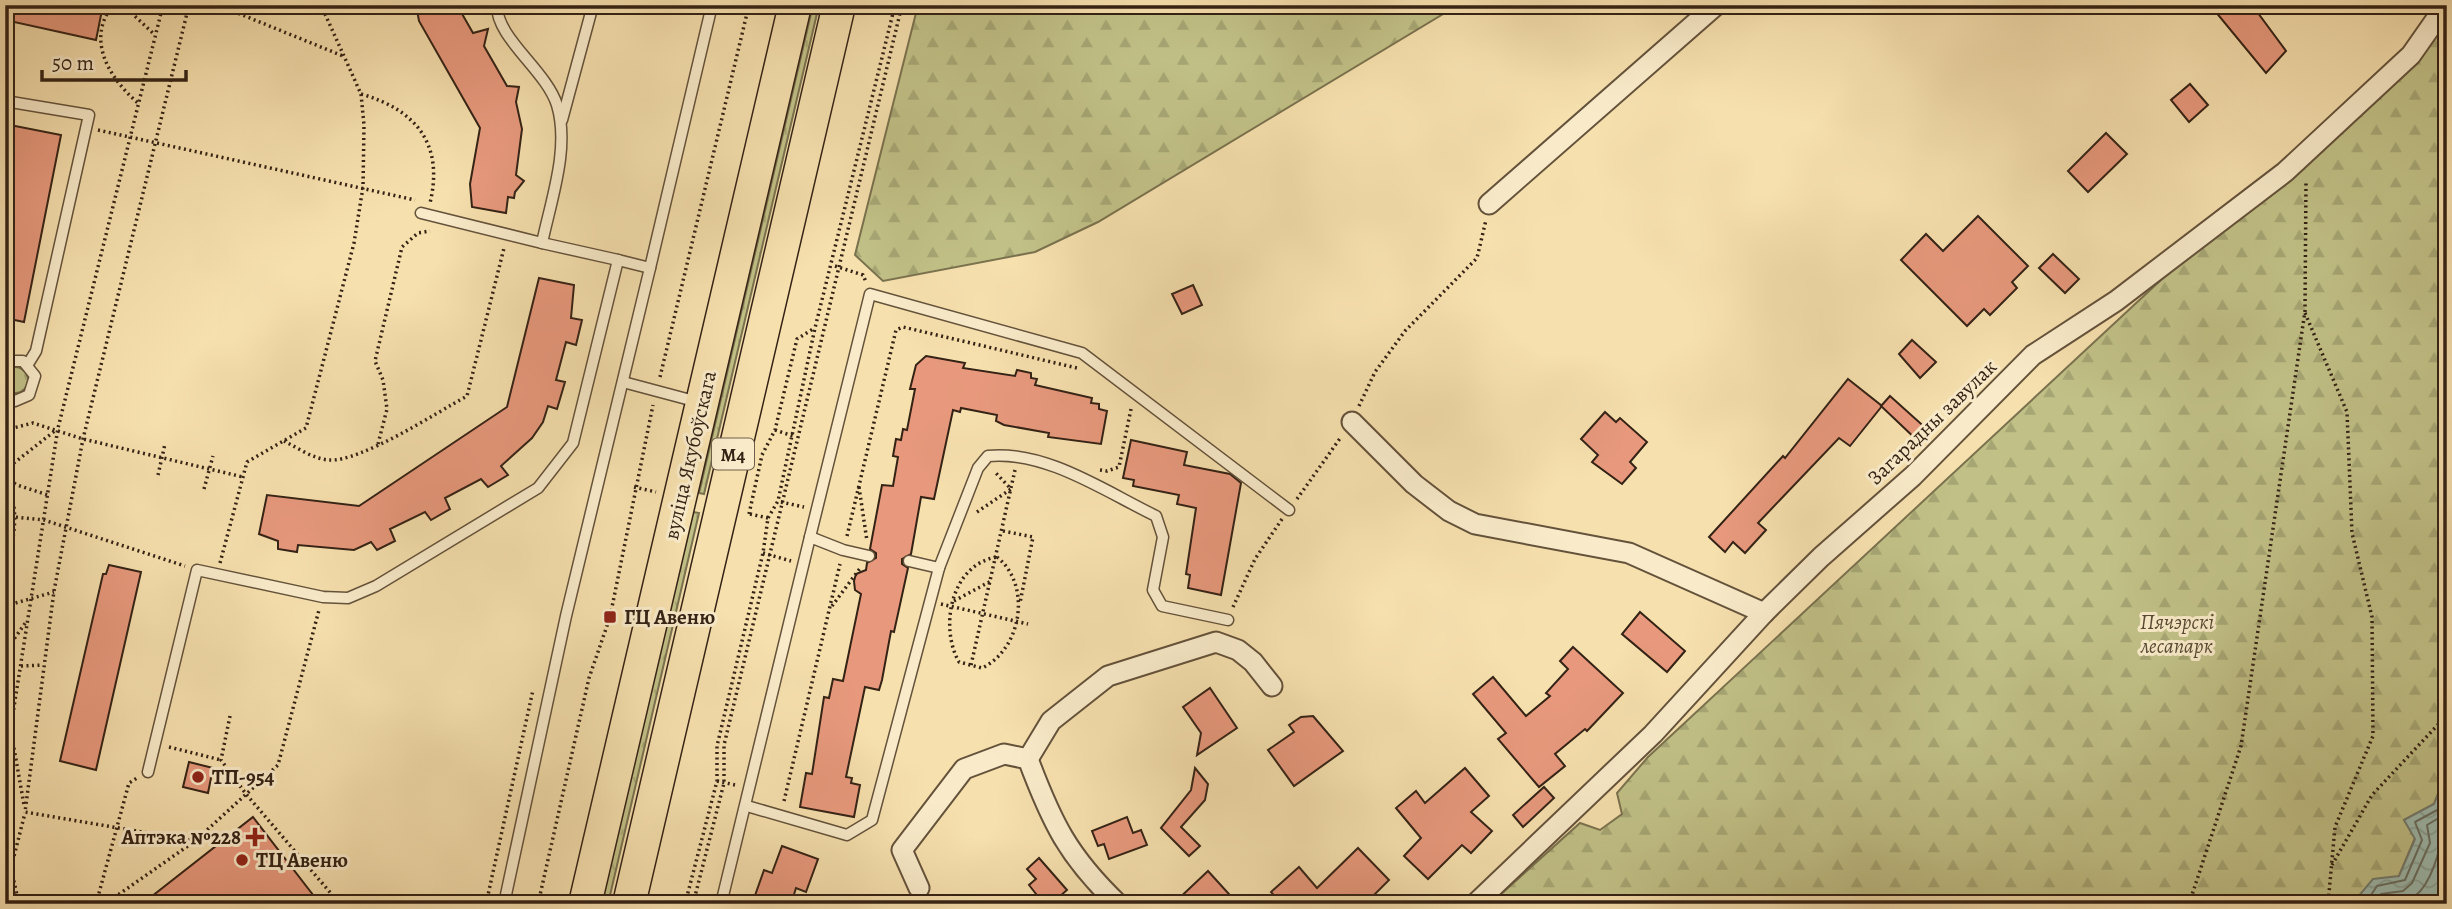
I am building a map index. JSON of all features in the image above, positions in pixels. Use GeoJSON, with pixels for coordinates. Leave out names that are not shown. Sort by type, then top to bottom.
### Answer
{"type":"FeatureCollection","features":[{"type":"Feature","properties":{"kind":"main road","name":"вуліца Якубоўскага"},"geometry":{"type":"LineString","coordinates":[[585,904],[795,5]]}},
{"type":"Feature","properties":{"kind":"main road","name":"вуліца Якубоўскага"},"geometry":{"type":"LineString","coordinates":[[629,904],[839,5]]}},
{"type":"Feature","properties":{"kind":"street"},"geometry":{"type":"LineString","coordinates":[[1489,204],[1716,5]]}},
{"type":"Feature","properties":{"kind":"street","name":"Загарадны завулак"},"geometry":{"type":"LineString","coordinates":[[1475,904],[1653,734],[1764,613],[1821,557],[1913,477],[2033,355],[2116,301],[2297,161],[2411,55],[2439,8]]}},
{"type":"Feature","properties":{"kind":"street"},"geometry":{"type":"LineString","coordinates":[[1352,422],[1414,484],[1450,511],[1475,524],[1629,553],[1764,613]]}},
{"type":"Feature","properties":{"kind":"street"},"geometry":{"type":"LineString","coordinates":[[1028,759],[1051,721],[1108,677],[1216,642],[1238,650],[1253,662],[1272,687]]}},
{"type":"Feature","properties":{"kind":"street"},"geometry":{"type":"LineString","coordinates":[[919,888],[902,850],[964,769],[1004,754],[1028,759]]}},
{"type":"Feature","properties":{"kind":"street"},"geometry":{"type":"LineString","coordinates":[[1028,759],[1063,842],[1092,879],[1118,904]]}},
{"type":"Feature","properties":{"kind":"lane"},"geometry":{"type":"LineString","coordinates":[[497,5],[497,20],[544,78],[557,103],[561,125],[560,157],[542,243]]}},
{"type":"Feature","properties":{"kind":"lane"},"geometry":{"type":"LineString","coordinates":[[561,125],[593,5]]}},
{"type":"Feature","properties":{"kind":"lane"},"geometry":{"type":"LineString","coordinates":[[504,904],[566,616],[712,5]]}},
{"type":"Feature","properties":{"kind":"lane"},"geometry":{"type":"LineString","coordinates":[[5,101],[89,115],[36,351],[28,364]]}},
{"type":"Feature","properties":{"kind":"lane"},"geometry":{"type":"LineString","coordinates":[[421,213],[650,268]]}},
{"type":"Feature","properties":{"kind":"lane"},"geometry":{"type":"LineString","coordinates":[[148,772],[197,570],[323,597],[348,598],[376,586],[538,488],[573,443],[618,260]]}},
{"type":"Feature","properties":{"kind":"lane"},"geometry":{"type":"LineString","coordinates":[[721,904],[870,294],[1083,353],[1289,510]]}},
{"type":"Feature","properties":{"kind":"lane"},"geometry":{"type":"LineString","coordinates":[[5,361],[16,359],[28,364],[35,376],[33,390],[22,399],[5,398]]}},
{"type":"Feature","properties":{"kind":"lane"},"geometry":{"type":"LineString","coordinates":[[624,382],[702,403]]}},
{"type":"Feature","properties":{"kind":"lane"},"geometry":{"type":"LineString","coordinates":[[747,806],[847,835],[872,821],[939,568],[978,468],[988,456],[1007,454],[1062,470],[1156,516],[1163,537],[1153,590],[1162,606],[1228,620]]}},
{"type":"Feature","properties":{"kind":"lane"},"geometry":{"type":"LineString","coordinates":[[810,537],[869,556]]}},
{"type":"Feature","properties":{"kind":"lane"},"geometry":{"type":"LineString","coordinates":[[909,561],[939,568]]}},
{"type":"Feature","properties":{"kind":"path"},"geometry":{"type":"LineString","coordinates":[[113,5],[106,14],[103,60],[112,78],[138,103]]}},
{"type":"Feature","properties":{"kind":"path"},"geometry":{"type":"LineString","coordinates":[[123,5],[155,35]]}},
{"type":"Feature","properties":{"kind":"path"},"geometry":{"type":"LineString","coordinates":[[5,764],[12,735],[27,620],[58,428],[163,5]]}},
{"type":"Feature","properties":{"kind":"path"},"geometry":{"type":"LineString","coordinates":[[11,868],[25,812],[54,591],[83,439],[188,5]]}},
{"type":"Feature","properties":{"kind":"path"},"geometry":{"type":"LineString","coordinates":[[218,5],[343,56]]}},
{"type":"Feature","properties":{"kind":"path"},"geometry":{"type":"LineString","coordinates":[[217,575],[247,462],[306,428],[354,243],[363,187],[364,125],[360,94],[321,5]]}},
{"type":"Feature","properties":{"kind":"path"},"geometry":{"type":"LineString","coordinates":[[538,904],[589,678],[610,617],[634,487],[749,5]]}},
{"type":"Feature","properties":{"kind":"path"},"geometry":{"type":"LineString","coordinates":[[685,904],[717,781],[718,746],[763,553],[768,518],[781,502],[815,328],[895,5]]}},
{"type":"Feature","properties":{"kind":"path"},"geometry":{"type":"LineString","coordinates":[[692,904],[724,783],[724,745],[902,5]]}},
{"type":"Feature","properties":{"kind":"path"},"geometry":{"type":"LineString","coordinates":[[360,94],[398,109],[416,124],[426,138],[434,160],[435,183],[430,204]]}},
{"type":"Feature","properties":{"kind":"path"},"geometry":{"type":"LineString","coordinates":[[86,128],[130,135],[442,207]]}},
{"type":"Feature","properties":{"kind":"path"},"geometry":{"type":"LineString","coordinates":[[2189,904],[2241,746],[2305,311],[2306,175],[2297,161]]}},
{"type":"Feature","properties":{"kind":"path"},"geometry":{"type":"LineString","coordinates":[[1228,620],[1255,559],[1352,422],[1375,372],[1405,331],[1477,258],[1489,204]]}},
{"type":"Feature","properties":{"kind":"path"},"geometry":{"type":"LineString","coordinates":[[378,444],[386,418],[386,395],[375,360],[402,247],[418,233],[441,229],[458,222]]}},
{"type":"Feature","properties":{"kind":"path"},"geometry":{"type":"LineString","coordinates":[[284,441],[326,460],[353,455],[467,396],[508,234]]}},
{"type":"Feature","properties":{"kind":"path"},"geometry":{"type":"LineString","coordinates":[[831,265],[863,275],[870,294]]}},
{"type":"Feature","properties":{"kind":"path"},"geometry":{"type":"LineString","coordinates":[[2305,311],[2347,412],[2353,533],[2372,617],[2373,736],[2335,827],[2328,904]]}},
{"type":"Feature","properties":{"kind":"path"},"geometry":{"type":"LineString","coordinates":[[780,815],[896,330],[903,327],[1078,369]]}},
{"type":"Feature","properties":{"kind":"path"},"geometry":{"type":"LineString","coordinates":[[749,514],[762,455],[775,430],[797,339],[815,328]]}},
{"type":"Feature","properties":{"kind":"path"},"geometry":{"type":"LineString","coordinates":[[1096,468],[1107,471],[1119,467],[1132,404]]}},
{"type":"Feature","properties":{"kind":"path"},"geometry":{"type":"LineString","coordinates":[[5,430],[33,423],[58,428],[83,439],[243,477]]}},
{"type":"Feature","properties":{"kind":"path"},"geometry":{"type":"LineString","coordinates":[[5,470],[58,428]]}},
{"type":"Feature","properties":{"kind":"path"},"geometry":{"type":"LineString","coordinates":[[775,430],[793,436]]}},
{"type":"Feature","properties":{"kind":"path"},"geometry":{"type":"LineString","coordinates":[[158,475],[165,444]]}},
{"type":"Feature","properties":{"kind":"path"},"geometry":{"type":"LineString","coordinates":[[204,489],[213,456]]}},
{"type":"Feature","properties":{"kind":"path"},"geometry":{"type":"LineString","coordinates":[[971,665],[1018,457]]}},
{"type":"Feature","properties":{"kind":"path"},"geometry":{"type":"LineString","coordinates":[[985,460],[1011,489]]}},
{"type":"Feature","properties":{"kind":"path"},"geometry":{"type":"LineString","coordinates":[[5,479],[48,495]]}},
{"type":"Feature","properties":{"kind":"path"},"geometry":{"type":"LineString","coordinates":[[5,479],[15,517],[15,538],[5,572]]}},
{"type":"Feature","properties":{"kind":"path"},"geometry":{"type":"LineString","coordinates":[[829,610],[869,556],[859,484]]}},
{"type":"Feature","properties":{"kind":"path"},"geometry":{"type":"LineString","coordinates":[[634,487],[662,494]]}},
{"type":"Feature","properties":{"kind":"path"},"geometry":{"type":"LineString","coordinates":[[955,527],[1011,489]]}},
{"type":"Feature","properties":{"kind":"path"},"geometry":{"type":"LineString","coordinates":[[781,502],[817,509]]}},
{"type":"Feature","properties":{"kind":"path"},"geometry":{"type":"LineString","coordinates":[[737,511],[768,518]]}},
{"type":"Feature","properties":{"kind":"path"},"geometry":{"type":"LineString","coordinates":[[5,516],[44,520],[197,570]]}},
{"type":"Feature","properties":{"kind":"path"},"geometry":{"type":"LineString","coordinates":[[997,557],[987,559],[975,568],[957,589],[952,604],[950,644],[959,662],[982,668],[991,664],[1005,649],[1016,622],[1033,537],[1003,531]]}},
{"type":"Feature","properties":{"kind":"path"},"geometry":{"type":"LineString","coordinates":[[763,553],[803,565]]}},
{"type":"Feature","properties":{"kind":"path"},"geometry":{"type":"LineString","coordinates":[[997,557],[1011,572],[1016,585],[1016,622]]}},
{"type":"Feature","properties":{"kind":"path"},"geometry":{"type":"LineString","coordinates":[[952,604],[991,581]]}},
{"type":"Feature","properties":{"kind":"path"},"geometry":{"type":"LineString","coordinates":[[5,606],[54,591]]}},
{"type":"Feature","properties":{"kind":"path"},"geometry":{"type":"LineString","coordinates":[[105,904],[195,841],[278,765],[323,597]]}},
{"type":"Feature","properties":{"kind":"path"},"geometry":{"type":"LineString","coordinates":[[931,602],[952,604],[1028,624]]}},
{"type":"Feature","properties":{"kind":"path"},"geometry":{"type":"LineString","coordinates":[[5,652],[27,620]]}},
{"type":"Feature","properties":{"kind":"path"},"geometry":{"type":"LineString","coordinates":[[21,666],[44,665]]}},
{"type":"Feature","properties":{"kind":"path"},"geometry":{"type":"LineString","coordinates":[[5,701],[25,812]]}},
{"type":"Feature","properties":{"kind":"path"},"geometry":{"type":"LineString","coordinates":[[2332,867],[2372,795],[2447,715]]}},
{"type":"Feature","properties":{"kind":"path"},"geometry":{"type":"LineString","coordinates":[[221,760],[230,716]]}},
{"type":"Feature","properties":{"kind":"path"},"geometry":{"type":"LineString","coordinates":[[156,743],[221,760],[246,794],[340,904]]}},
{"type":"Feature","properties":{"kind":"path"},"geometry":{"type":"LineString","coordinates":[[96,904],[129,783],[148,772]]}},
{"type":"Feature","properties":{"kind":"path"},"geometry":{"type":"LineString","coordinates":[[25,812],[195,841]]}},
{"type":"Feature","properties":{"kind":"path"},"geometry":{"type":"LineString","coordinates":[[5,856],[11,868],[19,904]]}},
{"type":"Feature","properties":{"kind":"green space"},"geometry":{"type":"Polygon","coordinates":[[[813,5],[819,5],[704,494],[699,493],[813,5]]]}},
{"type":"Feature","properties":{"kind":"green space"},"geometry":{"type":"Polygon","coordinates":[[[918,5],[1458,5],[1098,222],[1035,252],[883,281],[855,255],[918,5]]]}},
{"type":"Feature","properties":{"kind":"green space","name":"Пячэрскі лесапарк"},"geometry":{"type":"Polygon","coordinates":[[[2447,14],[2447,772],[2434,804],[2404,820],[2415,838],[2399,876],[2357,898],[2359,904],[1490,904],[1580,823],[1600,830],[1622,814],[1617,793],[1648,757],[2447,14]]]}},
{"type":"Feature","properties":{"kind":"green space"},"geometry":{"type":"Polygon","coordinates":[[[15,367],[24,371],[28,380],[24,389],[15,393],[6,389],[2,380],[6,371],[15,367]]]}},
{"type":"Feature","properties":{"kind":"green space"},"geometry":{"type":"Polygon","coordinates":[[[693,512],[699,513],[608,904],[601,904],[693,512]]]}},
{"type":"Feature","properties":{"kind":"water"},"geometry":{"type":"Polygon","coordinates":[[[2447,772],[2447,904],[2359,904],[2357,898],[2373,879],[2399,876],[2415,839],[2404,820],[2434,804],[2447,772]]]}},
{"type":"Feature","properties":{"kind":"building"},"geometry":{"type":"Polygon","coordinates":[[[5,5],[103,5],[96,40],[5,20],[5,5]]]}},
{"type":"Feature","properties":{"kind":"building"},"geometry":{"type":"Polygon","coordinates":[[[416,5],[457,5],[473,33],[488,29],[484,46],[507,86],[519,87],[516,102],[522,129],[516,175],[524,181],[515,192],[514,198],[508,197],[506,213],[472,207],[470,184],[480,128],[419,21],[416,5]]]}},
{"type":"Feature","properties":{"kind":"building"},"geometry":{"type":"Polygon","coordinates":[[[2210,5],[2252,5],[2286,51],[2266,73],[2210,5]]]}},
{"type":"Feature","properties":{"kind":"building"},"geometry":{"type":"Polygon","coordinates":[[[2190,84],[2208,105],[2189,122],[2171,100],[2190,84]]]}},
{"type":"Feature","properties":{"kind":"building"},"geometry":{"type":"Polygon","coordinates":[[[10,125],[61,135],[24,322],[5,318],[5,149],[10,125]]]}},
{"type":"Feature","properties":{"kind":"building"},"geometry":{"type":"Polygon","coordinates":[[[2106,133],[2127,154],[2088,192],[2068,171],[2106,133]]]}},
{"type":"Feature","properties":{"kind":"building"},"geometry":{"type":"Polygon","coordinates":[[[1978,216],[2028,266],[2012,282],[2017,288],[1990,315],[1984,309],[1967,326],[1901,260],[1926,234],[1943,251],[1978,216]]]}},
{"type":"Feature","properties":{"kind":"building"},"geometry":{"type":"Polygon","coordinates":[[[2053,254],[2079,279],[2065,293],[2039,268],[2053,254]]]}},
{"type":"Feature","properties":{"kind":"building"},"geometry":{"type":"Polygon","coordinates":[[[539,278],[574,285],[571,318],[582,320],[576,345],[566,342],[556,380],[565,382],[557,409],[548,406],[543,422],[532,438],[501,466],[508,475],[488,487],[481,479],[445,498],[450,509],[431,520],[425,512],[390,529],[395,541],[377,550],[371,542],[354,550],[298,545],[297,552],[278,549],[278,541],[259,534],[267,495],[359,506],[507,407],[539,278]]]}},
{"type":"Feature","properties":{"kind":"building"},"geometry":{"type":"Polygon","coordinates":[[[1193,285],[1202,305],[1182,314],[1172,294],[1193,285]]]}},
{"type":"Feature","properties":{"kind":"building"},"geometry":{"type":"Polygon","coordinates":[[[1912,340],[1936,362],[1920,378],[1899,354],[1912,340]]]}},
{"type":"Feature","properties":{"kind":"building"},"geometry":{"type":"Polygon","coordinates":[[[926,356],[965,363],[963,368],[1015,376],[1017,370],[1031,373],[1031,378],[1037,379],[1035,385],[1092,398],[1091,403],[1099,404],[1099,409],[1107,411],[1101,444],[1048,437],[1049,433],[1004,425],[996,421],[997,415],[961,408],[960,412],[953,410],[934,499],[921,497],[911,554],[902,559],[902,564],[908,568],[879,690],[865,687],[846,777],[852,778],[851,783],[860,785],[854,817],[800,807],[806,773],[812,774],[824,697],[829,698],[833,679],[843,681],[861,594],[855,590],[854,581],[856,574],[866,570],[867,563],[876,558],[876,553],[870,549],[882,485],[893,486],[898,457],[893,456],[896,439],[901,440],[903,429],[907,430],[915,389],[910,389],[916,365],[926,356]]]}},
{"type":"Feature","properties":{"kind":"building"},"geometry":{"type":"Polygon","coordinates":[[[1848,379],[1882,406],[1850,446],[1839,438],[1758,523],[1766,530],[1745,553],[1733,542],[1725,552],[1709,537],[1783,456],[1785,458],[1848,379]]]}},
{"type":"Feature","properties":{"kind":"building"},"geometry":{"type":"Polygon","coordinates":[[[1890,396],[1929,431],[1919,442],[1881,406],[1890,396]]]}},
{"type":"Feature","properties":{"kind":"building"},"geometry":{"type":"Polygon","coordinates":[[[1605,412],[1616,422],[1620,418],[1647,442],[1630,462],[1636,468],[1622,484],[1592,462],[1598,455],[1581,439],[1605,412]]]}},
{"type":"Feature","properties":{"kind":"building"},"geometry":{"type":"Polygon","coordinates":[[[1131,440],[1187,452],[1184,465],[1230,474],[1241,483],[1221,595],[1188,588],[1190,575],[1186,574],[1196,508],[1177,504],[1179,495],[1133,486],[1134,480],[1123,478],[1131,440]]]}},
{"type":"Feature","properties":{"kind":"building"},"geometry":{"type":"Polygon","coordinates":[[[109,565],[141,572],[96,770],[60,761],[103,574],[106,574],[109,565]]]}},
{"type":"Feature","properties":{"kind":"building"},"geometry":{"type":"Polygon","coordinates":[[[1640,612],[1685,651],[1667,672],[1622,634],[1640,612]]]}},
{"type":"Feature","properties":{"kind":"building"},"geometry":{"type":"Polygon","coordinates":[[[1573,647],[1623,693],[1587,731],[1585,729],[1555,754],[1565,766],[1539,787],[1498,739],[1506,733],[1473,694],[1493,677],[1526,716],[1550,696],[1546,693],[1568,669],[1560,661],[1573,647]]]}},
{"type":"Feature","properties":{"kind":"building"},"geometry":{"type":"Polygon","coordinates":[[[1210,688],[1237,728],[1197,755],[1201,733],[1183,707],[1210,688]]]}},
{"type":"Feature","properties":{"kind":"building"},"geometry":{"type":"Polygon","coordinates":[[[1313,716],[1343,751],[1294,786],[1268,750],[1294,732],[1289,725],[1301,717],[1313,716]]]}},
{"type":"Feature","properties":{"kind":"building","name":"ТП-954"},"geometry":{"type":"Polygon","coordinates":[[[189,762],[213,768],[208,793],[183,787],[189,762]]]}},
{"type":"Feature","properties":{"kind":"building"},"geometry":{"type":"Polygon","coordinates":[[[1195,768],[1208,784],[1205,800],[1181,827],[1200,846],[1189,856],[1161,828],[1191,790],[1195,768]]]}},
{"type":"Feature","properties":{"kind":"building"},"geometry":{"type":"Polygon","coordinates":[[[1465,768],[1489,796],[1471,812],[1492,831],[1471,853],[1462,845],[1428,879],[1404,856],[1421,838],[1396,808],[1416,791],[1425,803],[1465,768]]]}},
{"type":"Feature","properties":{"kind":"building"},"geometry":{"type":"Polygon","coordinates":[[[1544,787],[1554,798],[1523,827],[1513,815],[1544,787]]]}},
{"type":"Feature","properties":{"kind":"building","name":"ТЦ Авеню"},"geometry":{"type":"Polygon","coordinates":[[[253,817],[320,904],[142,904],[253,817]]]}},
{"type":"Feature","properties":{"kind":"building"},"geometry":{"type":"Polygon","coordinates":[[[1127,817],[1133,833],[1141,830],[1147,845],[1109,859],[1104,844],[1098,846],[1092,831],[1127,817]]]}},
{"type":"Feature","properties":{"kind":"building"},"geometry":{"type":"Polygon","coordinates":[[[782,846],[818,859],[806,892],[796,888],[791,904],[752,904],[764,870],[772,873],[782,846]]]}},
{"type":"Feature","properties":{"kind":"building"},"geometry":{"type":"Polygon","coordinates":[[[1358,848],[1389,880],[1365,904],[1281,904],[1271,892],[1299,867],[1317,888],[1358,848]]]}},
{"type":"Feature","properties":{"kind":"building"},"geometry":{"type":"Polygon","coordinates":[[[1039,858],[1067,890],[1051,904],[1044,904],[1029,885],[1036,879],[1027,869],[1039,858]]]}},
{"type":"Feature","properties":{"kind":"building"},"geometry":{"type":"Polygon","coordinates":[[[1208,871],[1238,904],[1173,904],[1208,871]]]}},
{"type":"Feature","properties":{"kind":"place","name":"ГЦ Авеню"},"geometry":{"type":"Point","coordinates":[610,617]}},
{"type":"Feature","properties":{"kind":"place","name":"ТП-954"},"geometry":{"type":"Point","coordinates":[198,777]}},
{"type":"Feature","properties":{"kind":"place","name":"Аптэка №228"},"geometry":{"type":"Point","coordinates":[255,837]}},
{"type":"Feature","properties":{"kind":"place","name":"ТЦ Авеню"},"geometry":{"type":"Point","coordinates":[242,860]}}]}
